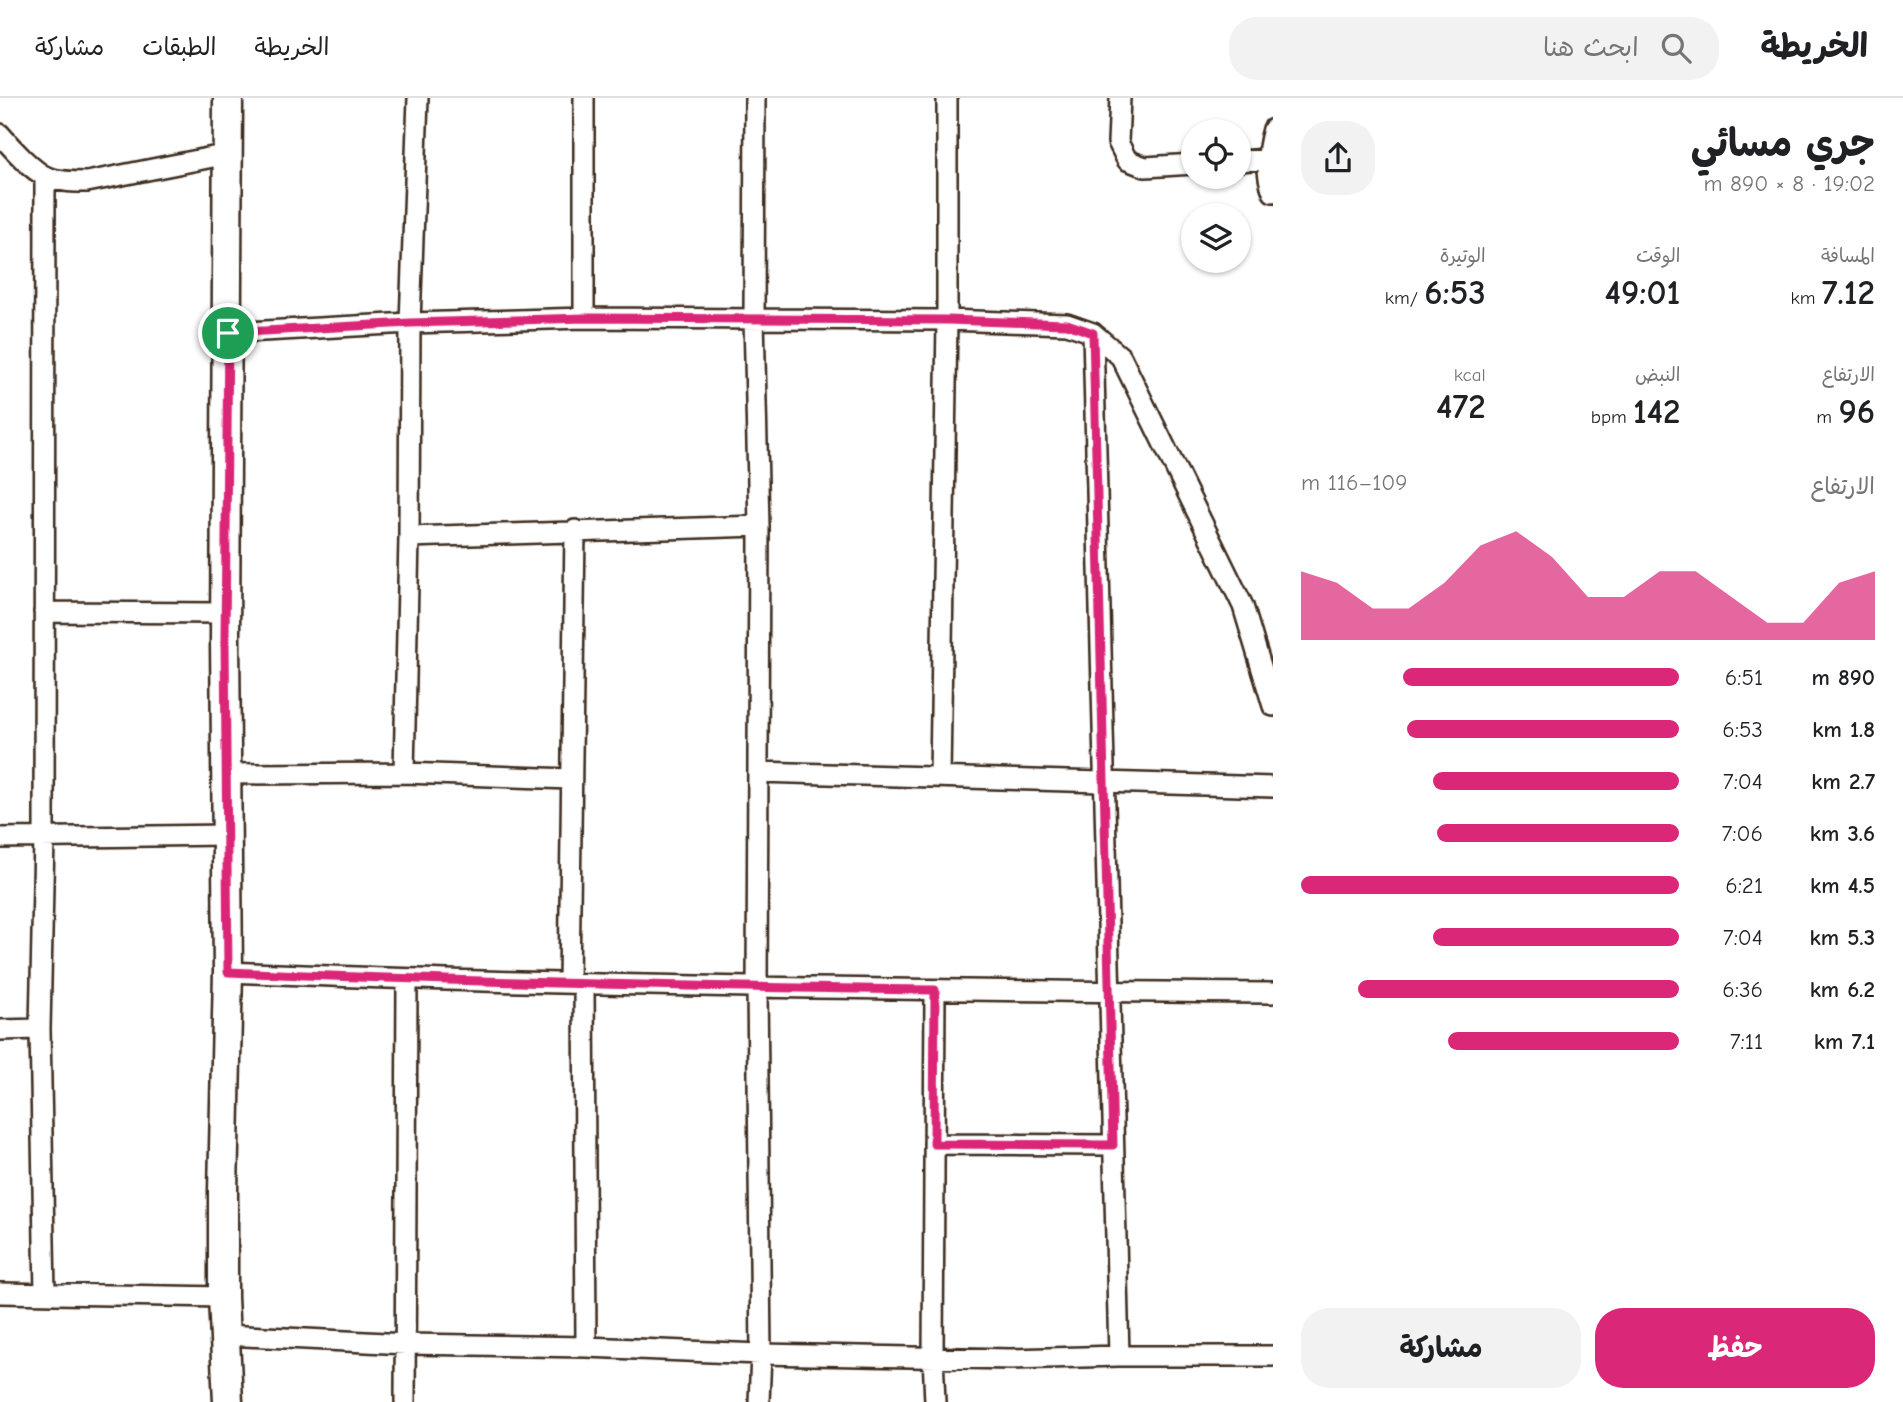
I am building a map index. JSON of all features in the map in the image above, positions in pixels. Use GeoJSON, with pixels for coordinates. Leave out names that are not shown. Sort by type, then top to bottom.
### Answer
{"type":"FeatureCollection","features":[{"type":"Feature","properties":{"kind":"street"},"geometry":{"type":"LineString","coordinates":[[228,98],[225,613],[228,972],[223,1167],[223,1297],[228,1402]]}},
{"type":"Feature","properties":{"kind":"street"},"geometry":{"type":"LineString","coordinates":[[404,773],[410,323],[418,98]]}},
{"type":"Feature","properties":{"kind":"street"},"geometry":{"type":"LineString","coordinates":[[584,98],[584,318]]}},
{"type":"Feature","properties":{"kind":"street"},"geometry":{"type":"LineString","coordinates":[[755,98],[754,318],[759,526],[759,1402]]}},
{"type":"Feature","properties":{"kind":"street"},"geometry":{"type":"LineString","coordinates":[[940,778],[947,320],[947,98]]}},
{"type":"Feature","properties":{"kind":"street"},"geometry":{"type":"LineString","coordinates":[[1120,98],[1118,142],[1127,160],[1146,167],[1181,165]]}},
{"type":"Feature","properties":{"kind":"street"},"geometry":{"type":"LineString","coordinates":[[1273,130],[1268,159],[1268,179],[1273,192]]}},
{"type":"Feature","properties":{"kind":"street"},"geometry":{"type":"LineString","coordinates":[[0,134],[46,177],[68,183],[228,154]]}},
{"type":"Feature","properties":{"kind":"street"},"geometry":{"type":"LineString","coordinates":[[1251,160],[1268,159]]}},
{"type":"Feature","properties":{"kind":"street"},"geometry":{"type":"LineString","coordinates":[[45,1294],[40,1029],[44,838],[46,177]]}},
{"type":"Feature","properties":{"kind":"street"},"geometry":{"type":"LineString","coordinates":[[228,333],[410,323],[584,318],[947,320],[1067,324],[1093,333],[1121,357],[1243,606],[1273,706]]}},
{"type":"Feature","properties":{"kind":"street"},"geometry":{"type":"LineString","coordinates":[[1093,333],[1119,1356]]}},
{"type":"Feature","properties":{"kind":"street"},"geometry":{"type":"LineString","coordinates":[[409,537],[759,526]]}},
{"type":"Feature","properties":{"kind":"street"},"geometry":{"type":"LineString","coordinates":[[575,530],[571,779],[586,1347]]}},
{"type":"Feature","properties":{"kind":"street"},"geometry":{"type":"LineString","coordinates":[[44,612],[225,613]]}},
{"type":"Feature","properties":{"kind":"street"},"geometry":{"type":"LineString","coordinates":[[758,772],[1273,787]]}},
{"type":"Feature","properties":{"kind":"street"},"geometry":{"type":"LineString","coordinates":[[227,774],[404,773],[571,779]]}},
{"type":"Feature","properties":{"kind":"street"},"geometry":{"type":"LineString","coordinates":[[0,838],[227,835]]}},
{"type":"Feature","properties":{"kind":"street"},"geometry":{"type":"LineString","coordinates":[[228,972],[407,980],[757,988],[1273,993]]}},
{"type":"Feature","properties":{"kind":"street"},"geometry":{"type":"LineString","coordinates":[[405,1402],[407,980]]}},
{"type":"Feature","properties":{"kind":"street"},"geometry":{"type":"LineString","coordinates":[[934,1402],[935,990]]}},
{"type":"Feature","properties":{"kind":"street"},"geometry":{"type":"LineString","coordinates":[[0,1030],[40,1029]]}},
{"type":"Feature","properties":{"kind":"street"},"geometry":{"type":"LineString","coordinates":[[934,1144],[1113,1145]]}},
{"type":"Feature","properties":{"kind":"street"},"geometry":{"type":"LineString","coordinates":[[0,1293],[223,1297]]}},
{"type":"Feature","properties":{"kind":"street"},"geometry":{"type":"LineString","coordinates":[[226,1335],[406,1344],[1010,1359],[1273,1356]]}},
{"type":"Feature","properties":{"kind":"route"},"geometry":{"type":"LineString","coordinates":[[669,318],[947,320],[1067,324],[1093,333],[1113,1145],[934,1144],[935,990],[407,980],[228,972],[225,639],[228,333],[410,323],[669,318]]}}]}
